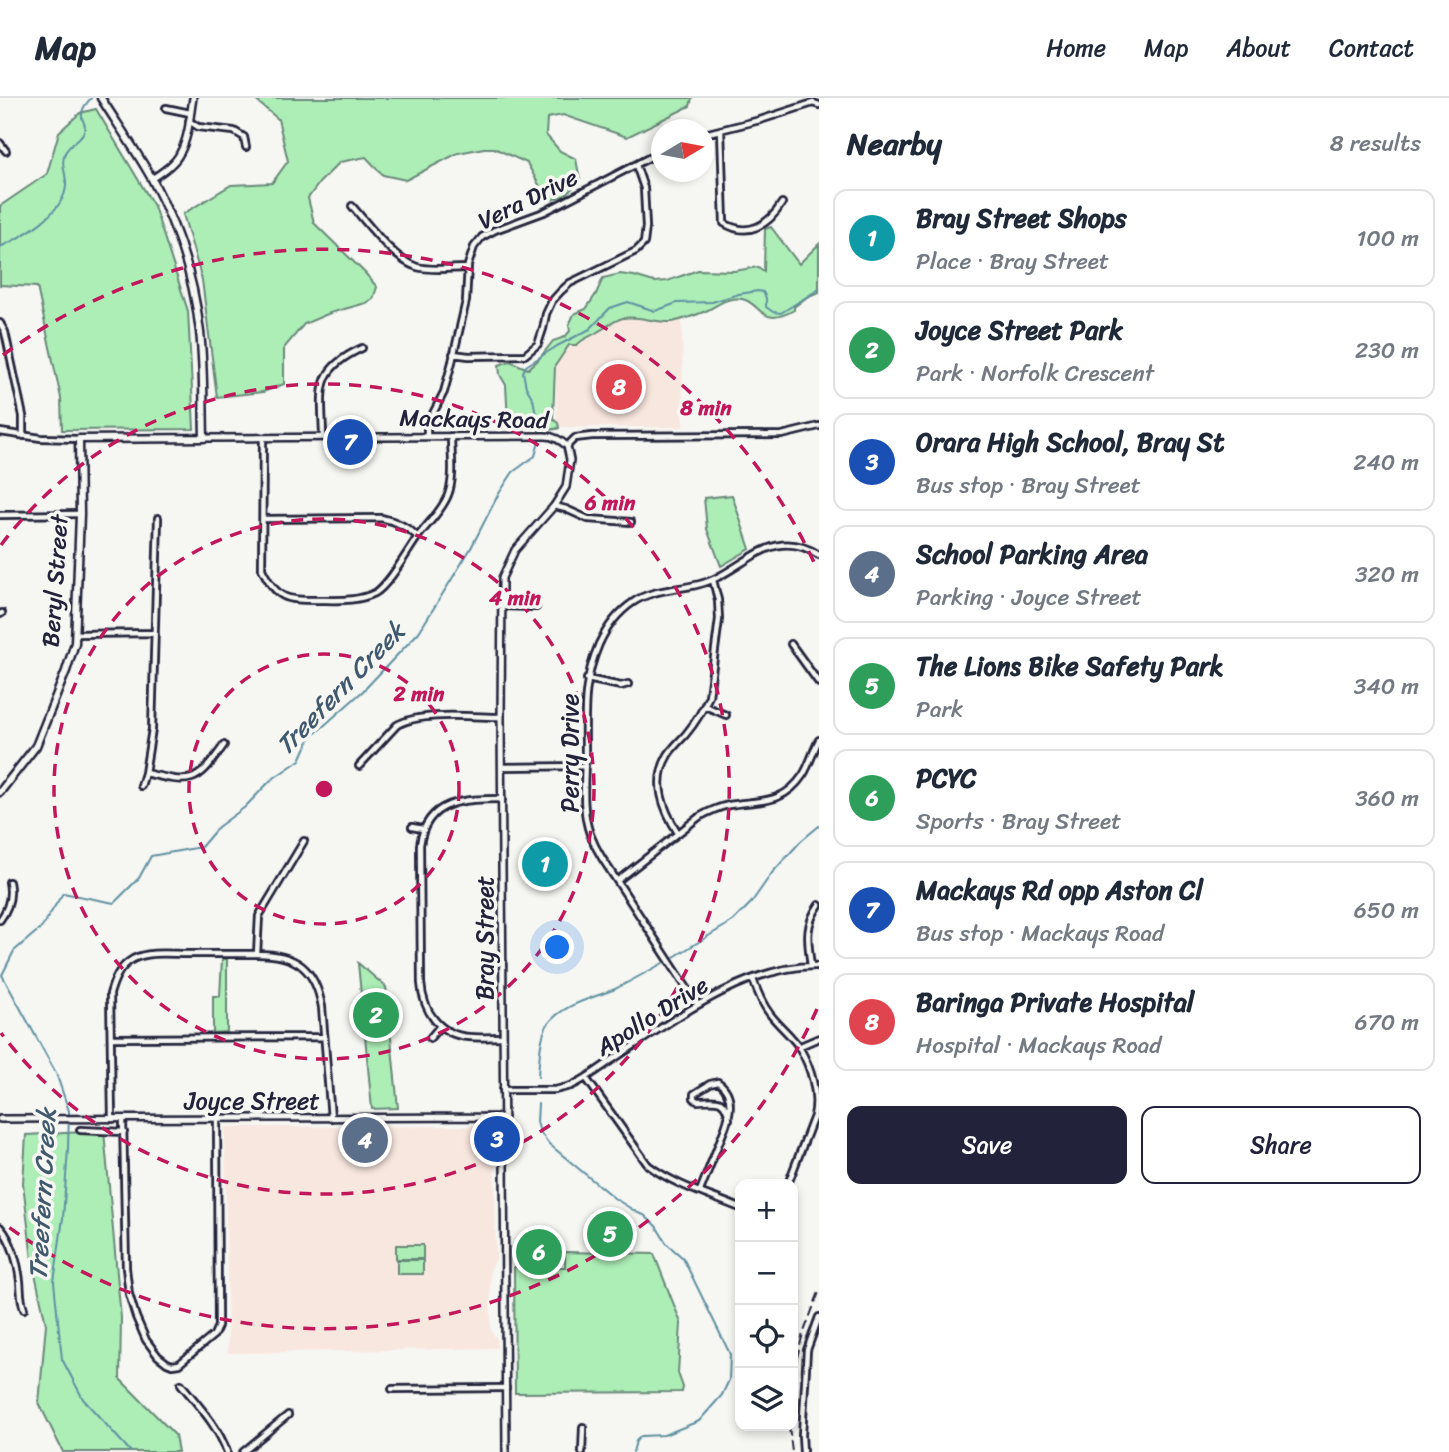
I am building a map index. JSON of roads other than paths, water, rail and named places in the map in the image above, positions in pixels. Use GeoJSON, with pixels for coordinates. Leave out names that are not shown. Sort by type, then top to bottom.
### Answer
{"type":"FeatureCollection","features":[{"type":"Feature","properties":{"kind":"main road"},"geometry":{"type":"LineString","coordinates":[[101,98],[152,179],[184,255],[196,306],[202,359],[204,438]]}},
{"type":"Feature","properties":{"kind":"main road","name":"Mackays Road"},"geometry":{"type":"LineString","coordinates":[[79,439],[204,438]]}},
{"type":"Feature","properties":{"kind":"main road","name":"Beryl Street"},"geometry":{"type":"LineString","coordinates":[[0,792],[36,746],[70,659],[76,634],[80,514],[79,439]]}},
{"type":"Feature","properties":{"kind":"street"},"geometry":{"type":"LineString","coordinates":[[152,179],[180,153],[193,98]]}},
{"type":"Feature","properties":{"kind":"street"},"geometry":{"type":"LineString","coordinates":[[714,132],[813,103],[819,105]]}},
{"type":"Feature","properties":{"kind":"street"},"geometry":{"type":"LineString","coordinates":[[166,108],[190,113]]}},
{"type":"Feature","properties":{"kind":"street"},"geometry":{"type":"LineString","coordinates":[[189,121],[198,127],[234,131],[244,137],[246,147]]}},
{"type":"Feature","properties":{"kind":"street"},"geometry":{"type":"LineString","coordinates":[[721,130],[724,223],[733,228],[756,228],[766,223],[782,203]]}},
{"type":"Feature","properties":{"kind":"street"},"geometry":{"type":"LineString","coordinates":[[0,143],[6,151]]}},
{"type":"Feature","properties":{"kind":"street","name":"Vera Drive"},"geometry":{"type":"LineString","coordinates":[[427,436],[427,425],[444,392],[466,300],[470,255],[482,237],[544,212],[651,157]]}},
{"type":"Feature","properties":{"kind":"street"},"geometry":{"type":"LineString","coordinates":[[453,354],[525,355],[538,344],[546,314],[561,291],[636,251],[644,243],[644,188],[636,165]]}},
{"type":"Feature","properties":{"kind":"street"},"geometry":{"type":"LineString","coordinates":[[352,206],[401,259],[417,267],[467,268]]}},
{"type":"Feature","properties":{"kind":"street"},"geometry":{"type":"LineString","coordinates":[[0,323],[5,332],[22,409],[23,436]]}},
{"type":"Feature","properties":{"kind":"street"},"geometry":{"type":"LineString","coordinates":[[323,436],[323,383],[338,361],[362,348]]}},
{"type":"Feature","properties":{"kind":"street"},"geometry":{"type":"LineString","coordinates":[[817,426],[819,436]]}},
{"type":"Feature","properties":{"kind":"street","name":"Mackays Road"},"geometry":{"type":"LineString","coordinates":[[204,438],[551,436],[567,446],[575,438],[592,436],[774,436],[817,426]]}},
{"type":"Feature","properties":{"kind":"street"},"geometry":{"type":"LineString","coordinates":[[0,432],[79,439]]}},
{"type":"Feature","properties":{"kind":"street"},"geometry":{"type":"LineString","coordinates":[[263,438],[262,569],[271,587],[283,597],[301,600],[359,599],[377,592],[438,512],[449,493],[451,436]]}},
{"type":"Feature","properties":{"kind":"street","name":"Bray Street"},"geometry":{"type":"LineString","coordinates":[[506,1452],[500,606],[502,578],[515,550],[554,506],[566,486],[569,460],[567,446]]}},
{"type":"Feature","properties":{"kind":"street"},"geometry":{"type":"LineString","coordinates":[[554,506],[588,519],[631,522]]}},
{"type":"Feature","properties":{"kind":"street"},"geometry":{"type":"LineString","coordinates":[[0,515],[80,514]]}},
{"type":"Feature","properties":{"kind":"street"},"geometry":{"type":"LineString","coordinates":[[141,786],[152,729],[158,518]]}},
{"type":"Feature","properties":{"kind":"street"},"geometry":{"type":"LineString","coordinates":[[263,519],[380,518],[396,521],[418,537]]}},
{"type":"Feature","properties":{"kind":"street","name":"Perry Drive"},"geometry":{"type":"LineString","coordinates":[[698,1005],[602,858],[590,833],[585,806],[587,678],[607,628],[614,618],[631,604],[648,595],[713,580],[762,551],[778,545],[794,543],[808,547],[819,555]]}},
{"type":"Feature","properties":{"kind":"street"},"geometry":{"type":"LineString","coordinates":[[678,833],[664,807],[661,775],[668,755],[705,706],[711,686],[719,619],[713,580]]}},
{"type":"Feature","properties":{"kind":"street"},"geometry":{"type":"LineString","coordinates":[[500,606],[536,607]]}},
{"type":"Feature","properties":{"kind":"street"},"geometry":{"type":"LineString","coordinates":[[76,634],[154,633]]}},
{"type":"Feature","properties":{"kind":"street"},"geometry":{"type":"LineString","coordinates":[[791,644],[819,683]]}},
{"type":"Feature","properties":{"kind":"street"},"geometry":{"type":"LineString","coordinates":[[587,678],[621,686],[628,684]]}},
{"type":"Feature","properties":{"kind":"street"},"geometry":{"type":"LineString","coordinates":[[705,706],[726,715]]}},
{"type":"Feature","properties":{"kind":"street"},"geometry":{"type":"LineString","coordinates":[[359,766],[397,725],[403,722],[431,718],[501,717]]}},
{"type":"Feature","properties":{"kind":"street"},"geometry":{"type":"LineString","coordinates":[[617,881],[699,817],[718,808],[761,803],[786,792],[805,771],[819,740]]}},
{"type":"Feature","properties":{"kind":"street"},"geometry":{"type":"LineString","coordinates":[[145,773],[181,780],[194,777],[205,770],[224,745]]}},
{"type":"Feature","properties":{"kind":"street"},"geometry":{"type":"LineString","coordinates":[[502,767],[585,766]]}},
{"type":"Feature","properties":{"kind":"street"},"geometry":{"type":"LineString","coordinates":[[502,799],[455,801],[439,810],[427,822],[420,845],[422,992],[427,1009],[440,1026],[448,1031],[466,1037],[503,1037]]}},
{"type":"Feature","properties":{"kind":"street"},"geometry":{"type":"LineString","coordinates":[[412,827],[424,829]]}},
{"type":"Feature","properties":{"kind":"street"},"geometry":{"type":"LineString","coordinates":[[257,954],[260,916],[304,841]]}},
{"type":"Feature","properties":{"kind":"street"},"geometry":{"type":"LineString","coordinates":[[0,920],[9,905],[9,881]]}},
{"type":"Feature","properties":{"kind":"street"},"geometry":{"type":"LineString","coordinates":[[811,966],[808,926],[819,905]]}},
{"type":"Feature","properties":{"kind":"street"},"geometry":{"type":"LineString","coordinates":[[112,1119],[110,994],[118,973],[125,965],[134,959],[156,954],[274,954],[296,961],[305,969],[320,993],[331,1118]]}},
{"type":"Feature","properties":{"kind":"street","name":"Apollo Drive"},"geometry":{"type":"LineString","coordinates":[[503,1090],[560,1089],[571,1086],[698,1005],[753,979],[782,970],[819,966]]}},
{"type":"Feature","properties":{"kind":"street"},"geometry":{"type":"LineString","coordinates":[[753,979],[766,1009],[799,1047],[807,1064],[816,1099],[807,1136],[790,1179]]}},
{"type":"Feature","properties":{"kind":"street"},"geometry":{"type":"LineString","coordinates":[[430,1038],[440,1026]]}},
{"type":"Feature","properties":{"kind":"street"},"geometry":{"type":"LineString","coordinates":[[111,1038],[324,1037]]}},
{"type":"Feature","properties":{"kind":"street"},"geometry":{"type":"LineString","coordinates":[[799,1047],[819,1038]]}},
{"type":"Feature","properties":{"kind":"street"},"geometry":{"type":"LineString","coordinates":[[586,1078],[648,1165],[660,1174],[735,1206]]}},
{"type":"Feature","properties":{"kind":"street"},"geometry":{"type":"LineString","coordinates":[[700,1191],[729,1119],[731,1108],[721,1083],[713,1082],[694,1094],[697,1101],[713,1099],[720,1102],[729,1119]]}},
{"type":"Feature","properties":{"kind":"street","name":"Joyce Street"},"geometry":{"type":"LineString","coordinates":[[0,1119],[503,1117]]}},
{"type":"Feature","properties":{"kind":"street"},"geometry":{"type":"LineString","coordinates":[[124,1119],[126,1268],[129,1294],[146,1340],[161,1359],[170,1364],[178,1364],[214,1335],[218,1326],[218,1119]]}},
{"type":"Feature","properties":{"kind":"street"},"geometry":{"type":"LineString","coordinates":[[80,1129],[124,1132]]}},
{"type":"Feature","properties":{"kind":"street"},"geometry":{"type":"LineString","coordinates":[[0,1227],[5,1233],[16,1263],[24,1309]]}},
{"type":"Feature","properties":{"kind":"street"},"geometry":{"type":"LineString","coordinates":[[803,1452],[807,1350],[819,1318]]}},
{"type":"Feature","properties":{"kind":"street"},"geometry":{"type":"LineString","coordinates":[[181,1384],[211,1422],[227,1452]]}},
{"type":"Feature","properties":{"kind":"street"},"geometry":{"type":"LineString","coordinates":[[392,1389],[506,1388]]}},
{"type":"Feature","properties":{"kind":"street"},"geometry":{"type":"LineString","coordinates":[[243,1452],[288,1415]]}},
{"type":"Feature","properties":{"kind":"street"},"geometry":{"type":"LineString","coordinates":[[582,1452],[583,1427]]}},
{"type":"Feature","properties":{"kind":"waterway"},"geometry":{"type":"LineString","coordinates":[[0,247],[40,223],[58,206],[66,186],[64,157],[84,132],[82,112],[91,98]]}},
{"type":"Feature","properties":{"kind":"waterway","name":"Treefern Creek"},"geometry":{"type":"LineString","coordinates":[[539,430],[533,399],[526,387],[523,372],[526,366],[590,329],[610,308],[628,302],[655,311],[677,303],[712,302],[758,291],[763,292],[766,307],[781,313],[819,289]]}},
{"type":"Feature","properties":{"kind":"waterway","name":"Treefern Creek"},"geometry":{"type":"LineString","coordinates":[[131,1452],[83,1399],[62,1359],[54,1282],[63,1218],[69,1111],[56,1073],[2,975],[14,951],[42,927],[63,893],[114,903],[139,878],[151,856],[201,847],[218,827],[245,807],[271,780],[300,760],[310,738],[363,691],[419,632],[471,548],[498,495],[513,472],[535,456],[539,442]]}},
{"type":"Feature","properties":{"kind":"waterway"},"geometry":{"type":"LineString","coordinates":[[674,957],[733,921],[751,903],[772,873],[801,841],[819,826]]}},
{"type":"Feature","properties":{"kind":"waterway"},"geometry":{"type":"LineString","coordinates":[[538,1077],[543,1035],[554,1017],[663,963]]}},
{"type":"Feature","properties":{"kind":"waterway"},"geometry":{"type":"LineString","coordinates":[[538,1104],[537,1122],[540,1132],[549,1144],[614,1198],[644,1215],[656,1226],[667,1244],[683,1258],[730,1354],[729,1380],[722,1395],[699,1421],[664,1435],[641,1436],[636,1441],[633,1452]]}},
{"type":"Feature","properties":{"kind":"railway"},"geometry":{"type":"LineString","coordinates":[[794,1368],[802,1337],[819,1292]]}},
{"type":"Feature","properties":{"kind":"railway"},"geometry":{"type":"LineString","coordinates":[[790,1431],[792,1452]]}},
{"type":"Feature","properties":{"kind":"place","name":"Baringa Private Hospital"},"geometry":{"type":"Point","coordinates":[619,387]}},
{"type":"Feature","properties":{"kind":"place","name":"Mackays Rd opp Aston Cl"},"geometry":{"type":"Point","coordinates":[350,442]}},
{"type":"Feature","properties":{"kind":"place","name":"Bray Street Shops"},"geometry":{"type":"Point","coordinates":[545,864]}},
{"type":"Feature","properties":{"kind":"place","name":"Joyce Street Park"},"geometry":{"type":"Point","coordinates":[376,1015]}},
{"type":"Feature","properties":{"kind":"place","name":"Orara High School, Bray St"},"geometry":{"type":"Point","coordinates":[497,1139]}},
{"type":"Feature","properties":{"kind":"place","name":"School Parking Area"},"geometry":{"type":"Point","coordinates":[365,1140]}},
{"type":"Feature","properties":{"kind":"place","name":"The Lions Bike Safety Park"},"geometry":{"type":"Point","coordinates":[610,1234]}},
{"type":"Feature","properties":{"kind":"place","name":"PCYC"},"geometry":{"type":"Point","coordinates":[539,1252]}}]}
